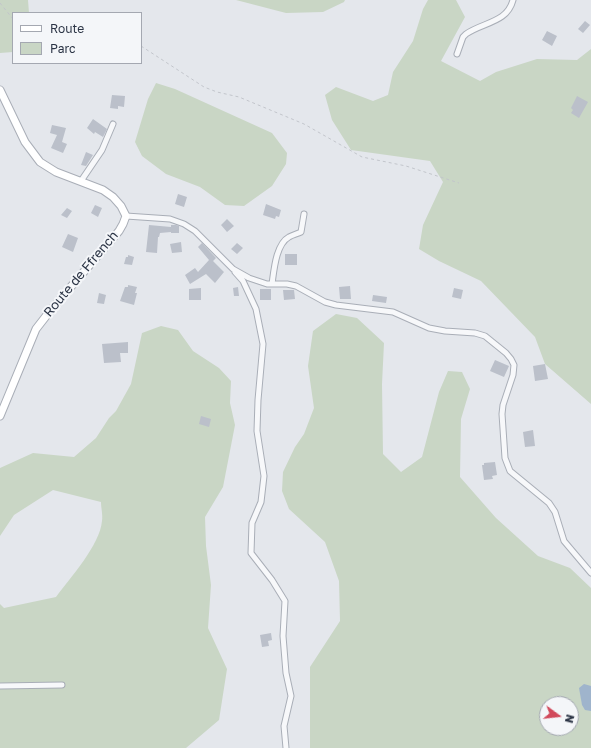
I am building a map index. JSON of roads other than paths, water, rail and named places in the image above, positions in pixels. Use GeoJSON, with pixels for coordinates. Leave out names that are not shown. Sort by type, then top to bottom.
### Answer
{"type":"FeatureCollection","features":[{"type":"Feature","properties":{"kind":"main road"},"geometry":{"type":"LineString","coordinates":[[0,90],[25,142],[40,162],[56,172],[103,190],[113,197],[121,206],[126,216]]}},
{"type":"Feature","properties":{"kind":"main road","name":"Route de Ffrench"},"geometry":{"type":"LineString","coordinates":[[0,416],[36,329],[119,231],[126,216]]}},
{"type":"Feature","properties":{"kind":"street"},"geometry":{"type":"LineString","coordinates":[[457,54],[466,34],[504,16],[513,0]]}},
{"type":"Feature","properties":{"kind":"street"},"geometry":{"type":"LineString","coordinates":[[81,181],[102,150],[113,124]]}},
{"type":"Feature","properties":{"kind":"street"},"geometry":{"type":"LineString","coordinates":[[272,284],[275,263],[281,245],[289,237],[301,232],[304,214]]}},
{"type":"Feature","properties":{"kind":"street"},"geometry":{"type":"LineString","coordinates":[[126,216],[170,220],[184,224],[195,231],[233,269],[243,282],[256,309],[262,344],[257,431],[264,476],[261,502],[252,523],[251,553],[272,580],[285,601],[283,636],[286,673],[291,696],[284,726],[286,748]]}},
{"type":"Feature","properties":{"kind":"street"},"geometry":{"type":"LineString","coordinates":[[233,269],[249,278],[267,284],[287,284],[296,286],[325,302],[336,305],[393,312],[429,328],[445,331],[475,333],[485,336],[506,353],[514,365],[513,375],[502,406],[505,458],[510,471],[550,503],[555,512],[564,541],[591,573]]}},
{"type":"Feature","properties":{"kind":"street"},"geometry":{"type":"LineString","coordinates":[[0,686],[62,685]]}},
{"type":"Feature","properties":{"kind":"water"},"geometry":{"type":"Polygon","coordinates":[[[584,684],[591,686],[591,711],[585,710],[582,705],[579,688],[584,684]]]}}]}
